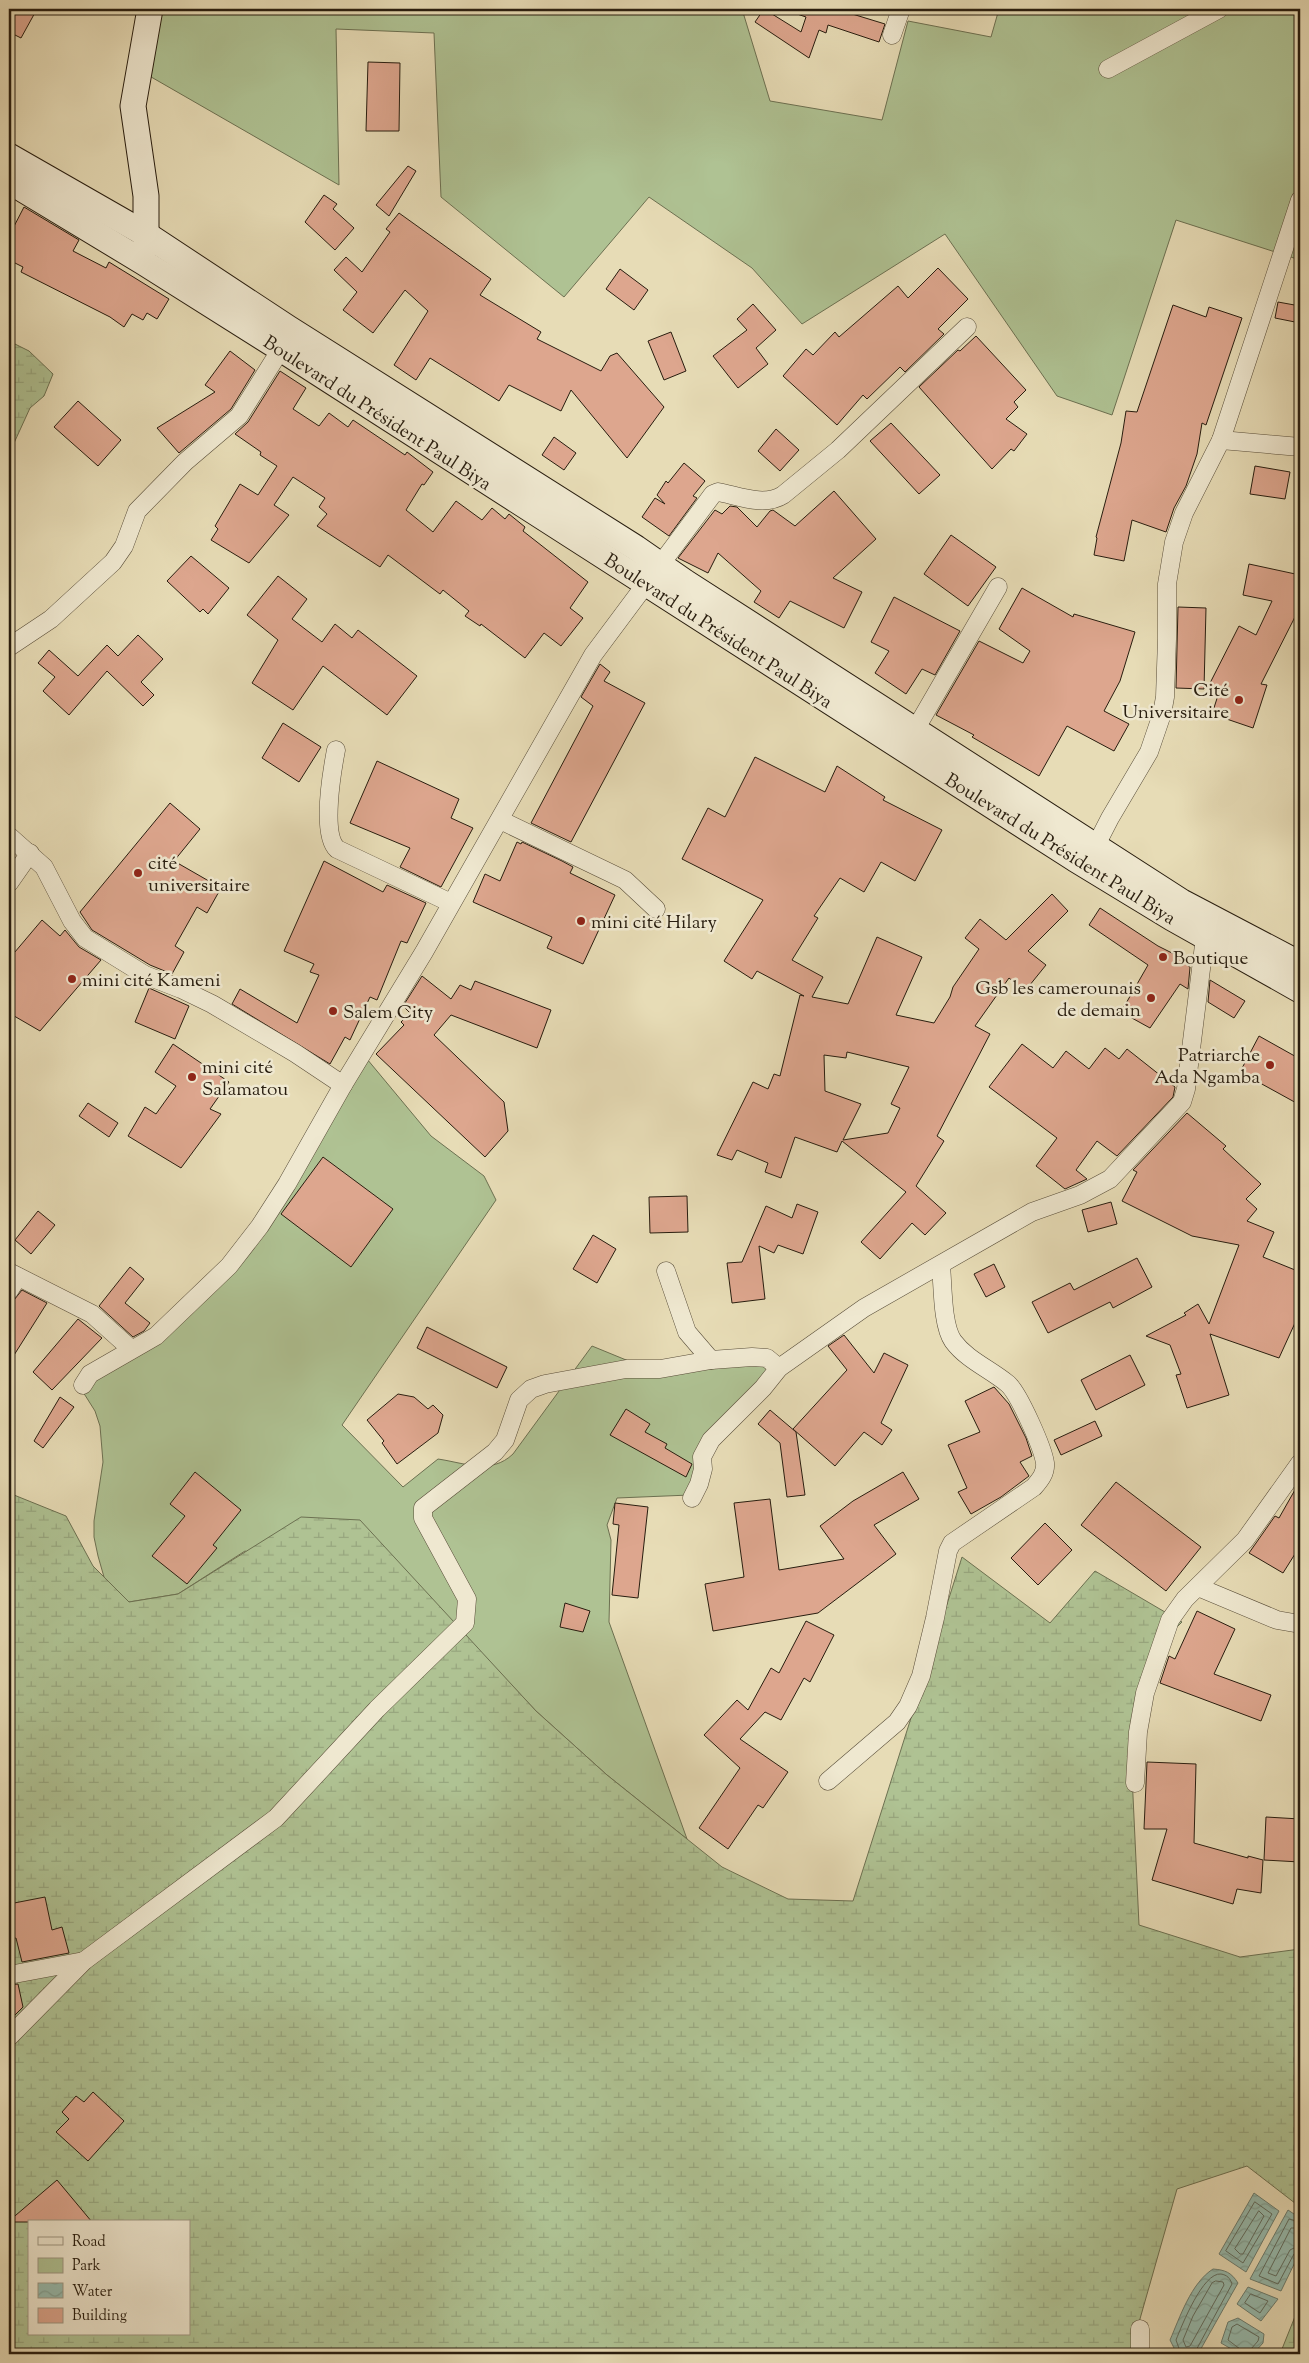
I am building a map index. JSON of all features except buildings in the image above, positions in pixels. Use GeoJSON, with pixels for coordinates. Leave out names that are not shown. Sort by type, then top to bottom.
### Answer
{"type":"FeatureCollection","features":[{"type":"Feature","properties":{"kind":"main road"},"geometry":{"type":"LineString","coordinates":[[143,262],[147,235],[146,196],[133,106],[150,9]]}},
{"type":"Feature","properties":{"kind":"main road","name":"Boulevard du Président Paul Biya"},"geometry":{"type":"LineString","coordinates":[[9,156],[147,235],[653,574],[1091,855],[1300,964]]}},
{"type":"Feature","properties":{"kind":"main road","name":"Boulevard du Président Paul Biya"},"geometry":{"type":"LineString","coordinates":[[9,182],[143,262],[281,349],[915,730],[1205,937],[1300,990]]}},
{"type":"Feature","properties":{"kind":"street"},"geometry":{"type":"LineString","coordinates":[[892,34],[902,9]]}},
{"type":"Feature","properties":{"kind":"street"},"geometry":{"type":"LineString","coordinates":[[1108,69],[1220,9]]}},
{"type":"Feature","properties":{"kind":"street"},"geometry":{"type":"LineString","coordinates":[[1091,855],[1110,818],[1149,752],[1162,714],[1165,687],[1169,561],[1184,514],[1221,440],[1300,200]]}},
{"type":"Feature","properties":{"kind":"street"},"geometry":{"type":"LineString","coordinates":[[83,1385],[90,1374],[156,1336],[229,1266],[260,1226],[379,1029],[593,655],[713,494],[718,492],[764,502],[774,501],[838,450],[967,327]]}},
{"type":"Feature","properties":{"kind":"street"},"geometry":{"type":"LineString","coordinates":[[9,647],[51,619],[114,562],[124,546],[137,511],[185,462],[239,416],[281,349]]}},
{"type":"Feature","properties":{"kind":"street"},"geometry":{"type":"LineString","coordinates":[[1221,440],[1300,447]]}},
{"type":"Feature","properties":{"kind":"street"},"geometry":{"type":"LineString","coordinates":[[915,730],[998,587]]}},
{"type":"Feature","properties":{"kind":"street"},"geometry":{"type":"LineString","coordinates":[[336,750],[330,782],[330,828],[333,845],[337,849],[450,903]]}},
{"type":"Feature","properties":{"kind":"street"},"geometry":{"type":"LineString","coordinates":[[500,820],[625,880],[656,909]]}},
{"type":"Feature","properties":{"kind":"street"},"geometry":{"type":"LineString","coordinates":[[9,836],[44,867],[72,921],[85,938],[145,975],[181,988],[212,1004],[296,1053],[343,1086]]}},
{"type":"Feature","properties":{"kind":"street"},"geometry":{"type":"LineString","coordinates":[[9,883],[30,853]]}},
{"type":"Feature","properties":{"kind":"street"},"geometry":{"type":"LineString","coordinates":[[692,1498],[699,1484],[703,1468],[702,1457],[711,1440],[763,1388],[779,1368],[864,1308],[941,1266],[1032,1212],[1080,1195],[1110,1179],[1182,1102],[1186,1089],[1205,937]]}},
{"type":"Feature","properties":{"kind":"street"},"geometry":{"type":"LineString","coordinates":[[828,1781],[897,1722],[908,1706],[921,1676],[948,1551],[952,1543],[1034,1487],[1043,1476],[1045,1465],[1041,1449],[1018,1396],[1008,1385],[972,1359],[953,1340],[946,1324],[941,1266]]}},
{"type":"Feature","properties":{"kind":"street"},"geometry":{"type":"LineString","coordinates":[[666,1271],[687,1332],[711,1360]]}},
{"type":"Feature","properties":{"kind":"street"},"geometry":{"type":"LineString","coordinates":[[12,1280],[92,1314],[131,1349]]}},
{"type":"Feature","properties":{"kind":"street"},"geometry":{"type":"LineString","coordinates":[[9,2037],[84,1961],[276,1818],[377,1709],[465,1623],[466,1599],[423,1518],[423,1508],[495,1452],[505,1440],[524,1394],[545,1384],[580,1377],[626,1369],[682,1366],[711,1360],[752,1357],[767,1358],[779,1368]]}},
{"type":"Feature","properties":{"kind":"street"},"geometry":{"type":"LineString","coordinates":[[1135,1783],[1138,1732],[1146,1686],[1170,1620],[1185,1599],[1245,1540],[1300,1463]]}},
{"type":"Feature","properties":{"kind":"street"},"geometry":{"type":"LineString","coordinates":[[1198,1587],[1277,1620],[1300,1624]]}},
{"type":"Feature","properties":{"kind":"street"},"geometry":{"type":"LineString","coordinates":[[9,1975],[84,1961]]}},
{"type":"Feature","properties":{"kind":"street"},"geometry":{"type":"LineString","coordinates":[[1140,2329],[1140,2354]]}},
{"type":"Feature","properties":{"kind":"green space"},"geometry":{"type":"Polygon","coordinates":[[[150,9],[742,9],[770,101],[882,120],[908,21],[991,37],[999,9],[1300,9],[1300,260],[1176,220],[1112,415],[1057,396],[945,234],[802,324],[752,268],[649,197],[564,297],[441,197],[434,33],[336,29],[339,185],[139,70],[150,9]]]}},
{"type":"Feature","properties":{"kind":"green space"},"geometry":{"type":"Polygon","coordinates":[[[9,341],[29,351],[53,374],[44,396],[30,408],[9,454],[9,341]]]}},
{"type":"Feature","properties":{"kind":"green space"},"geometry":{"type":"Polygon","coordinates":[[[362,1053],[431,1136],[484,1176],[496,1200],[342,1425],[403,1487],[438,1459],[477,1466],[487,1466],[505,1460],[513,1454],[592,1346],[631,1362],[713,1362],[779,1368],[711,1440],[690,1495],[617,1498],[607,1525],[611,1540],[609,1622],[687,1839],[607,1775],[536,1711],[459,1629],[245,1551],[178,1594],[129,1602],[104,1577],[94,1537],[94,1521],[103,1462],[100,1426],[95,1411],[78,1384],[128,1354],[229,1266],[362,1053]]]}},
{"type":"Feature","properties":{"kind":"green space"},"geometry":{"type":"Polygon","coordinates":[[[9,1493],[66,1516],[93,1566],[129,1602],[178,1594],[301,1517],[360,1520],[536,1711],[607,1775],[722,1867],[788,1899],[853,1901],[962,1557],[1050,1623],[1095,1571],[1182,1622],[1150,1654],[1131,1753],[1139,1925],[1240,1957],[1300,1949],[1300,2207],[1247,2166],[1177,2189],[1130,2354],[9,2354],[9,1493]]]}},
{"type":"Feature","properties":{"kind":"green space"},"geometry":{"type":"Polygon","coordinates":[[[1300,2304],[1300,2354],[1280,2354],[1300,2304]]]}},
{"type":"Feature","properties":{"kind":"water"},"geometry":{"type":"Polygon","coordinates":[[[1254,2193],[1279,2211],[1246,2272],[1219,2254],[1254,2193]]]}},
{"type":"Feature","properties":{"kind":"water"},"geometry":{"type":"Polygon","coordinates":[[[1288,2210],[1300,2218],[1300,2252],[1281,2291],[1250,2279],[1288,2210]]]}},
{"type":"Feature","properties":{"kind":"water"},"geometry":{"type":"Polygon","coordinates":[[[1213,2269],[1227,2272],[1238,2283],[1198,2354],[1177,2354],[1170,2340],[1178,2321],[1198,2283],[1213,2269]]]}},
{"type":"Feature","properties":{"kind":"water"},"geometry":{"type":"Polygon","coordinates":[[[1248,2287],[1278,2299],[1261,2321],[1237,2304],[1248,2287]]]}},
{"type":"Feature","properties":{"kind":"water"},"geometry":{"type":"Polygon","coordinates":[[[1238,2318],[1264,2334],[1263,2343],[1253,2354],[1240,2354],[1221,2343],[1228,2322],[1238,2318]]]}},
{"type":"Feature","properties":{"kind":"place","name":"Cité Universitaire"},"geometry":{"type":"Point","coordinates":[1239,700]}},
{"type":"Feature","properties":{"kind":"place","name":"cité universitaire"},"geometry":{"type":"Point","coordinates":[138,873]}},
{"type":"Feature","properties":{"kind":"place","name":"mini cité Hilary"},"geometry":{"type":"Point","coordinates":[581,921]}},
{"type":"Feature","properties":{"kind":"place","name":"Boutique"},"geometry":{"type":"Point","coordinates":[1163,957]}},
{"type":"Feature","properties":{"kind":"place","name":"mini cité Kameni"},"geometry":{"type":"Point","coordinates":[72,979]}},
{"type":"Feature","properties":{"kind":"place","name":"Gsb les camerounais de demain"},"geometry":{"type":"Point","coordinates":[1151,998]}},
{"type":"Feature","properties":{"kind":"place","name":"Salem City"},"geometry":{"type":"Point","coordinates":[333,1011]}},
{"type":"Feature","properties":{"kind":"place","name":"Patriarche Ada Ngamba"},"geometry":{"type":"Point","coordinates":[1270,1065]}},
{"type":"Feature","properties":{"kind":"place","name":"mini cité Salamatou"},"geometry":{"type":"Point","coordinates":[192,1077]}}]}
